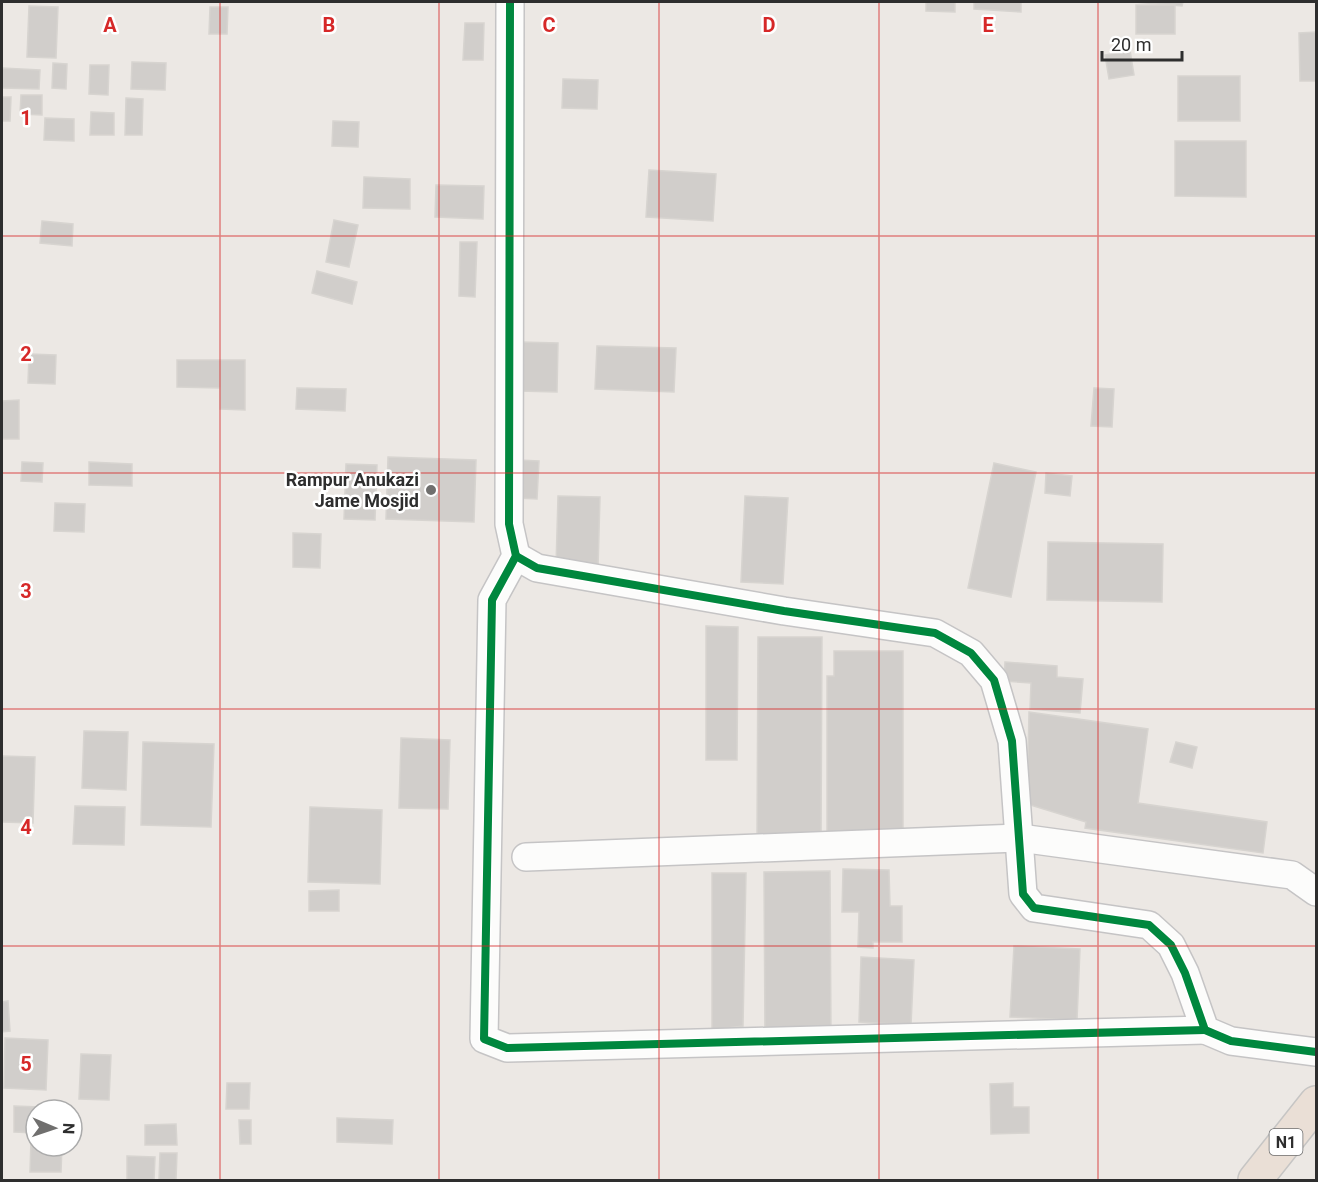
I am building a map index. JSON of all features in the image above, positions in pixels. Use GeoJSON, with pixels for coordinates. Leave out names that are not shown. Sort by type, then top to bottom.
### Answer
{"type":"FeatureCollection","features":[{"type":"Feature","properties":{"kind":"highway","name":"N1"},"geometry":{"type":"LineString","coordinates":[[1255,1180],[1317,1103]]}},
{"type":"Feature","properties":{"kind":"street"},"geometry":{"type":"LineString","coordinates":[[510,2],[509,524],[516,556],[492,600],[484,1039],[507,1048],[1205,1030],[1231,1041],[1317,1052]]}},
{"type":"Feature","properties":{"kind":"street"},"geometry":{"type":"LineString","coordinates":[[516,556],[537,568],[784,611],[935,633],[971,653],[994,680],[1012,741],[1023,894],[1034,908],[1149,925],[1171,945],[1185,973],[1205,1030]]}},
{"type":"Feature","properties":{"kind":"street"},"geometry":{"type":"LineString","coordinates":[[526,857],[1020,838],[1292,875],[1317,892]]}},
{"type":"Feature","properties":{"kind":"building"},"geometry":{"type":"Polygon","coordinates":[[[926,2],[955,2],[955,12],[926,11],[926,2]]]}},
{"type":"Feature","properties":{"kind":"building"},"geometry":{"type":"Polygon","coordinates":[[[974,2],[1021,2],[1021,12],[974,9],[974,2]]]}},
{"type":"Feature","properties":{"kind":"building"},"geometry":{"type":"Polygon","coordinates":[[[1133,2],[1183,2],[1182,6],[1133,2]]]}},
{"type":"Feature","properties":{"kind":"building"},"geometry":{"type":"Polygon","coordinates":[[[1136,5],[1175,5],[1175,34],[1136,34],[1136,5]]]}},
{"type":"Feature","properties":{"kind":"building"},"geometry":{"type":"Polygon","coordinates":[[[29,6],[58,7],[56,58],[27,57],[29,6]]]}},
{"type":"Feature","properties":{"kind":"building"},"geometry":{"type":"Polygon","coordinates":[[[210,7],[228,7],[227,34],[209,34],[210,7]]]}},
{"type":"Feature","properties":{"kind":"building"},"geometry":{"type":"Polygon","coordinates":[[[465,23],[484,23],[483,60],[463,60],[465,23]]]}},
{"type":"Feature","properties":{"kind":"building"},"geometry":{"type":"Polygon","coordinates":[[[1316,32],[1316,81],[1300,81],[1299,33],[1316,32]]]}},
{"type":"Feature","properties":{"kind":"building"},"geometry":{"type":"Polygon","coordinates":[[[1130,50],[1134,75],[1109,79],[1105,55],[1130,50]]]}},
{"type":"Feature","properties":{"kind":"building"},"geometry":{"type":"Polygon","coordinates":[[[132,62],[166,63],[165,90],[131,89],[132,62]]]}},
{"type":"Feature","properties":{"kind":"building"},"geometry":{"type":"Polygon","coordinates":[[[53,63],[67,64],[66,89],[52,88],[53,63]]]}},
{"type":"Feature","properties":{"kind":"building"},"geometry":{"type":"Polygon","coordinates":[[[90,65],[109,65],[108,95],[89,94],[90,65]]]}},
{"type":"Feature","properties":{"kind":"building"},"geometry":{"type":"Polygon","coordinates":[[[2,68],[40,70],[39,89],[2,88],[2,68]]]}},
{"type":"Feature","properties":{"kind":"building"},"geometry":{"type":"Polygon","coordinates":[[[1178,76],[1240,76],[1240,121],[1178,121],[1178,76]]]}},
{"type":"Feature","properties":{"kind":"building"},"geometry":{"type":"Polygon","coordinates":[[[563,79],[598,80],[597,109],[562,108],[563,79]]]}},
{"type":"Feature","properties":{"kind":"building"},"geometry":{"type":"Polygon","coordinates":[[[21,95],[42,95],[42,115],[20,114],[21,95]]]}},
{"type":"Feature","properties":{"kind":"building"},"geometry":{"type":"Polygon","coordinates":[[[2,97],[11,97],[10,121],[2,121],[2,97]]]}},
{"type":"Feature","properties":{"kind":"building"},"geometry":{"type":"Polygon","coordinates":[[[126,98],[143,99],[142,135],[125,135],[126,98]]]}},
{"type":"Feature","properties":{"kind":"building"},"geometry":{"type":"Polygon","coordinates":[[[91,112],[114,113],[114,135],[90,135],[91,112]]]}},
{"type":"Feature","properties":{"kind":"building"},"geometry":{"type":"Polygon","coordinates":[[[45,118],[74,119],[74,141],[44,140],[45,118]]]}},
{"type":"Feature","properties":{"kind":"building"},"geometry":{"type":"Polygon","coordinates":[[[333,121],[359,122],[358,147],[332,146],[333,121]]]}},
{"type":"Feature","properties":{"kind":"building"},"geometry":{"type":"Polygon","coordinates":[[[1175,141],[1246,141],[1246,197],[1175,196],[1175,141]]]}},
{"type":"Feature","properties":{"kind":"building"},"geometry":{"type":"Polygon","coordinates":[[[649,170],[716,174],[713,221],[646,217],[649,170]]]}},
{"type":"Feature","properties":{"kind":"building"},"geometry":{"type":"Polygon","coordinates":[[[364,177],[410,179],[410,209],[363,208],[364,177]]]}},
{"type":"Feature","properties":{"kind":"building"},"geometry":{"type":"Polygon","coordinates":[[[436,185],[484,186],[483,219],[435,217],[436,185]]]}},
{"type":"Feature","properties":{"kind":"building"},"geometry":{"type":"Polygon","coordinates":[[[334,220],[358,225],[349,267],[326,262],[334,220]]]}},
{"type":"Feature","properties":{"kind":"building"},"geometry":{"type":"Polygon","coordinates":[[[42,221],[73,224],[72,246],[40,243],[42,221]]]}},
{"type":"Feature","properties":{"kind":"building"},"geometry":{"type":"Polygon","coordinates":[[[460,242],[477,242],[475,297],[459,296],[460,242]]]}},
{"type":"Feature","properties":{"kind":"building"},"geometry":{"type":"Polygon","coordinates":[[[317,271],[357,282],[352,304],[312,293],[317,271]]]}},
{"type":"Feature","properties":{"kind":"building"},"geometry":{"type":"Polygon","coordinates":[[[520,342],[558,343],[557,392],[519,391],[520,342]]]}},
{"type":"Feature","properties":{"kind":"building"},"geometry":{"type":"Polygon","coordinates":[[[597,346],[676,348],[674,392],[595,389],[597,346]]]}},
{"type":"Feature","properties":{"kind":"building"},"geometry":{"type":"Polygon","coordinates":[[[29,354],[56,355],[55,384],[28,383],[29,354]]]}},
{"type":"Feature","properties":{"kind":"building"},"geometry":{"type":"Polygon","coordinates":[[[177,360],[245,360],[245,410],[220,409],[220,388],[177,387],[177,360]]]}},
{"type":"Feature","properties":{"kind":"building"},"geometry":{"type":"Polygon","coordinates":[[[297,388],[346,389],[345,411],[296,409],[297,388]]]}},
{"type":"Feature","properties":{"kind":"building"},"geometry":{"type":"Polygon","coordinates":[[[1094,388],[1114,389],[1112,427],[1091,426],[1094,388]]]}},
{"type":"Feature","properties":{"kind":"building"},"geometry":{"type":"Polygon","coordinates":[[[19,400],[19,439],[2,439],[2,401],[19,400]]]}},
{"type":"Feature","properties":{"kind":"building","name":"Rampur Anukazi Jame Mosjid"},"geometry":{"type":"Polygon","coordinates":[[[388,457],[476,460],[474,522],[386,519],[388,457]]]}},
{"type":"Feature","properties":{"kind":"building"},"geometry":{"type":"Polygon","coordinates":[[[518,460],[539,461],[537,499],[517,498],[518,460]]]}},
{"type":"Feature","properties":{"kind":"building"},"geometry":{"type":"Polygon","coordinates":[[[22,462],[43,463],[42,482],[21,481],[22,462]]]}},
{"type":"Feature","properties":{"kind":"building"},"geometry":{"type":"Polygon","coordinates":[[[89,462],[132,464],[132,486],[89,485],[89,462]]]}},
{"type":"Feature","properties":{"kind":"building"},"geometry":{"type":"Polygon","coordinates":[[[994,463],[1036,472],[1011,597],[968,588],[994,463]]]}},
{"type":"Feature","properties":{"kind":"building"},"geometry":{"type":"Polygon","coordinates":[[[346,464],[377,465],[375,520],[344,519],[346,464]]]}},
{"type":"Feature","properties":{"kind":"building"},"geometry":{"type":"Polygon","coordinates":[[[1046,473],[1072,476],[1070,496],[1045,493],[1046,473]]]}},
{"type":"Feature","properties":{"kind":"building"},"geometry":{"type":"Polygon","coordinates":[[[558,496],[600,497],[598,568],[556,566],[558,496]]]}},
{"type":"Feature","properties":{"kind":"building"},"geometry":{"type":"Polygon","coordinates":[[[745,496],[788,498],[783,584],[741,582],[745,496]]]}},
{"type":"Feature","properties":{"kind":"building"},"geometry":{"type":"Polygon","coordinates":[[[55,503],[85,504],[84,532],[54,531],[55,503]]]}},
{"type":"Feature","properties":{"kind":"building"},"geometry":{"type":"Polygon","coordinates":[[[293,533],[321,534],[320,568],[293,567],[293,533]]]}},
{"type":"Feature","properties":{"kind":"building"},"geometry":{"type":"Polygon","coordinates":[[[1048,542],[1163,544],[1162,602],[1047,600],[1048,542]]]}},
{"type":"Feature","properties":{"kind":"building"},"geometry":{"type":"Polygon","coordinates":[[[706,626],[738,627],[737,760],[706,760],[706,626]]]}},
{"type":"Feature","properties":{"kind":"building"},"geometry":{"type":"Polygon","coordinates":[[[758,637],[822,637],[821,842],[757,842],[758,637]]]}},
{"type":"Feature","properties":{"kind":"building"},"geometry":{"type":"Polygon","coordinates":[[[834,651],[903,651],[903,840],[827,840],[827,676],[834,676],[834,651]]]}},
{"type":"Feature","properties":{"kind":"building"},"geometry":{"type":"Polygon","coordinates":[[[1005,662],[1057,666],[1057,677],[1083,679],[1080,713],[1030,709],[1031,683],[1004,681],[1005,662]]]}},
{"type":"Feature","properties":{"kind":"building"},"geometry":{"type":"Polygon","coordinates":[[[1029,712],[1148,729],[1138,803],[1267,822],[1263,853],[1085,828],[1086,822],[1027,804],[1029,712]]]}},
{"type":"Feature","properties":{"kind":"building"},"geometry":{"type":"Polygon","coordinates":[[[84,731],[128,732],[126,790],[82,788],[84,731]]]}},
{"type":"Feature","properties":{"kind":"building"},"geometry":{"type":"Polygon","coordinates":[[[401,738],[450,740],[448,809],[399,808],[401,738]]]}},
{"type":"Feature","properties":{"kind":"building"},"geometry":{"type":"Polygon","coordinates":[[[143,742],[214,744],[211,827],[141,825],[143,742]]]}},
{"type":"Feature","properties":{"kind":"building"},"geometry":{"type":"Polygon","coordinates":[[[1176,742],[1197,747],[1192,768],[1170,762],[1176,742]]]}},
{"type":"Feature","properties":{"kind":"building"},"geometry":{"type":"Polygon","coordinates":[[[2,756],[35,757],[33,823],[2,822],[2,756]]]}},
{"type":"Feature","properties":{"kind":"building"},"geometry":{"type":"Polygon","coordinates":[[[75,806],[125,807],[124,845],[73,844],[75,806]]]}},
{"type":"Feature","properties":{"kind":"building"},"geometry":{"type":"Polygon","coordinates":[[[310,807],[382,810],[380,884],[308,882],[310,807]]]}},
{"type":"Feature","properties":{"kind":"building"},"geometry":{"type":"Polygon","coordinates":[[[843,869],[889,870],[890,906],[902,906],[902,942],[873,942],[873,948],[858,947],[859,912],[842,912],[843,869]]]}},
{"type":"Feature","properties":{"kind":"building"},"geometry":{"type":"Polygon","coordinates":[[[830,871],[831,1038],[765,1039],[764,872],[830,871]]]}},
{"type":"Feature","properties":{"kind":"building"},"geometry":{"type":"Polygon","coordinates":[[[712,873],[746,873],[743,1026],[712,1030],[712,873]]]}},
{"type":"Feature","properties":{"kind":"building"},"geometry":{"type":"Polygon","coordinates":[[[339,890],[339,911],[309,911],[309,891],[339,890]]]}},
{"type":"Feature","properties":{"kind":"building"},"geometry":{"type":"Polygon","coordinates":[[[1014,946],[1080,949],[1077,1020],[1010,1017],[1014,946]]]}},
{"type":"Feature","properties":{"kind":"building"},"geometry":{"type":"Polygon","coordinates":[[[861,957],[914,960],[911,1025],[859,1022],[861,957]]]}},
{"type":"Feature","properties":{"kind":"building"},"geometry":{"type":"Polygon","coordinates":[[[8,1001],[10,1031],[2,1032],[2,1002],[8,1001]]]}},
{"type":"Feature","properties":{"kind":"building"},"geometry":{"type":"Polygon","coordinates":[[[5,1038],[48,1040],[46,1090],[4,1088],[5,1038]]]}},
{"type":"Feature","properties":{"kind":"building"},"geometry":{"type":"Polygon","coordinates":[[[81,1054],[111,1055],[109,1100],[79,1098],[81,1054]]]}},
{"type":"Feature","properties":{"kind":"building"},"geometry":{"type":"Polygon","coordinates":[[[227,1083],[250,1083],[249,1109],[226,1109],[227,1083]]]}},
{"type":"Feature","properties":{"kind":"building"},"geometry":{"type":"Polygon","coordinates":[[[1013,1083],[1013,1107],[1029,1107],[1029,1133],[991,1134],[990,1084],[1013,1083]]]}},
{"type":"Feature","properties":{"kind":"building"},"geometry":{"type":"Polygon","coordinates":[[[14,1106],[24,1106],[24,1132],[14,1132],[14,1106]]]}},
{"type":"Feature","properties":{"kind":"building"},"geometry":{"type":"Polygon","coordinates":[[[337,1118],[393,1120],[392,1144],[337,1142],[337,1118]]]}},
{"type":"Feature","properties":{"kind":"building"},"geometry":{"type":"Polygon","coordinates":[[[239,1120],[251,1120],[251,1144],[240,1144],[239,1120]]]}},
{"type":"Feature","properties":{"kind":"building"},"geometry":{"type":"Polygon","coordinates":[[[176,1124],[177,1145],[145,1145],[145,1125],[176,1124]]]}},
{"type":"Feature","properties":{"kind":"building"},"geometry":{"type":"Polygon","coordinates":[[[160,1153],[177,1153],[176,1180],[159,1180],[160,1153]]]}},
{"type":"Feature","properties":{"kind":"building"},"geometry":{"type":"Polygon","coordinates":[[[127,1156],[155,1157],[154,1180],[127,1180],[127,1156]]]}},
{"type":"Feature","properties":{"kind":"building"},"geometry":{"type":"Polygon","coordinates":[[[30,1158],[62,1158],[61,1172],[30,1172],[30,1158]]]}},
{"type":"Feature","properties":{"kind":"cycle path"},"geometry":{"type":"LineString","coordinates":[[510,2],[509,524],[516,556],[492,600],[484,1039],[507,1048],[1205,1030]]}},
{"type":"Feature","properties":{"kind":"cycle path"},"geometry":{"type":"LineString","coordinates":[[516,556],[537,568],[784,611],[935,633],[971,653],[994,680],[1012,741],[1023,894],[1034,908],[1149,925],[1171,945],[1185,973],[1205,1030],[1231,1041],[1316,1052]]}},
{"type":"Feature","properties":{"kind":"place","name":"Rampur Anukazi Jame Mosjid"},"geometry":{"type":"Point","coordinates":[431,490]}}]}
